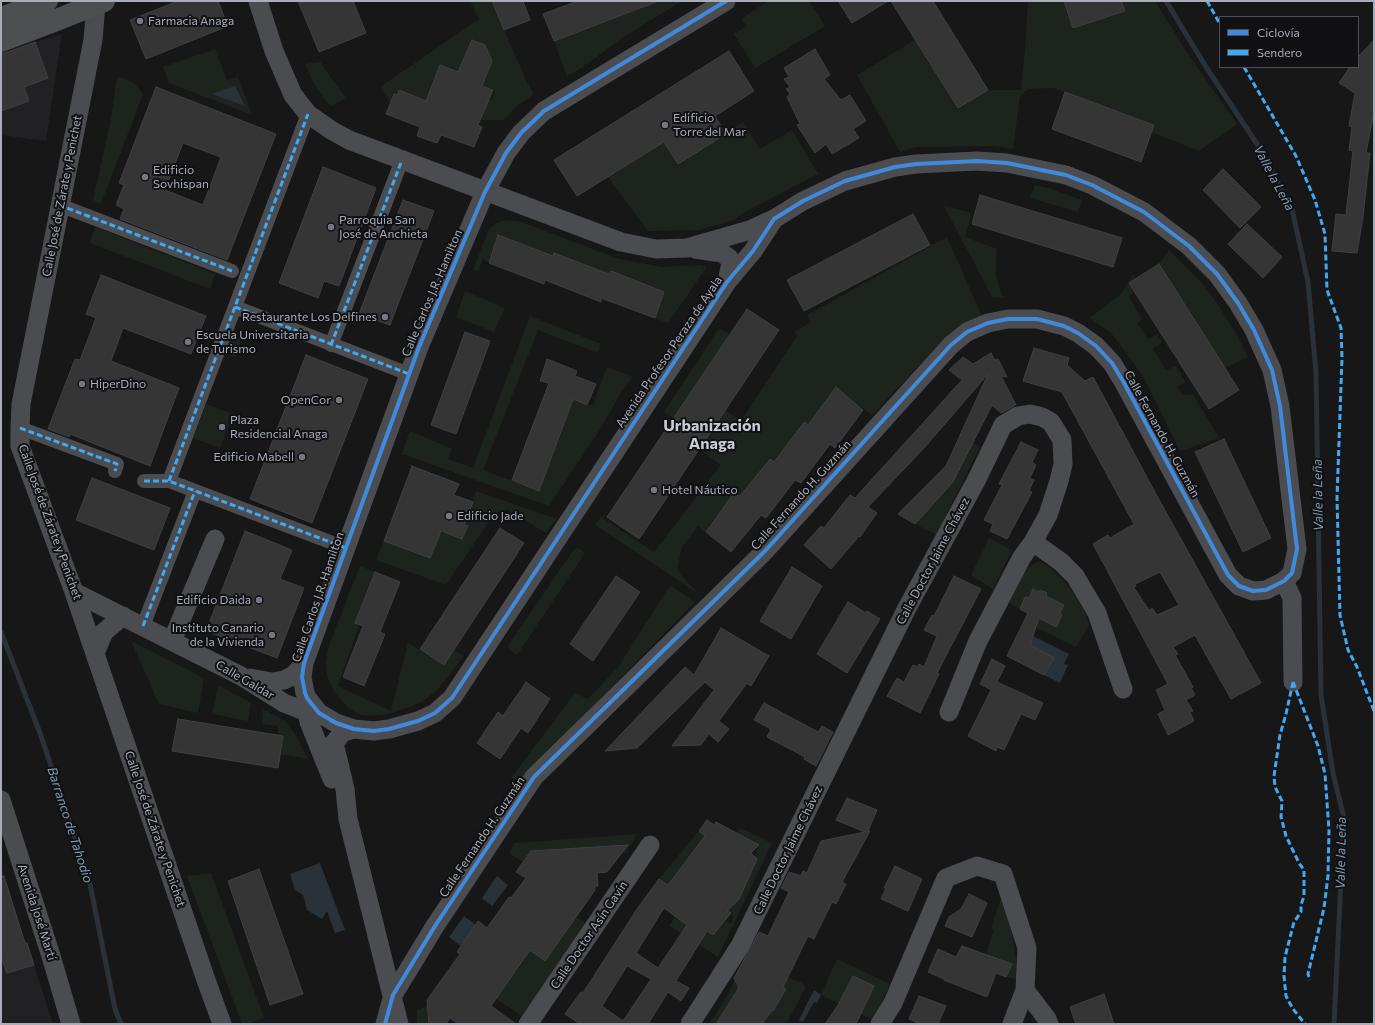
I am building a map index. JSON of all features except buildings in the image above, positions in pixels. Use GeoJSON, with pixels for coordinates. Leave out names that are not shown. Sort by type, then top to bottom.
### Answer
{"type":"FeatureCollection","features":[{"type":"Feature","properties":{"kind":"main road"},"geometry":{"type":"LineString","coordinates":[[1,18],[48,1]]}},
{"type":"Feature","properties":{"kind":"main road"},"geometry":{"type":"LineString","coordinates":[[1,29],[46,12],[62,1]]}},
{"type":"Feature","properties":{"kind":"main road"},"geometry":{"type":"LineString","coordinates":[[1,41],[100,3]]}},
{"type":"Feature","properties":{"kind":"street"},"geometry":{"type":"LineString","coordinates":[[258,1],[274,51],[294,95],[308,114],[331,130],[349,140],[621,242],[656,249],[687,248],[722,253],[729,258],[731,263],[727,282]]}},
{"type":"Feature","properties":{"kind":"street","name":"Calle Carlos J.R. Hamilton"},"geometry":{"type":"LineString","coordinates":[[348,819],[309,722],[311,708],[302,677],[304,663],[419,347],[485,192],[506,153],[521,133],[544,112],[726,1]]}},
{"type":"Feature","properties":{"kind":"street","name":"Calle José de Zárate y Penichet"},"geometry":{"type":"LineString","coordinates":[[100,3],[21,404],[20,446],[74,592],[222,1024]]}},
{"type":"Feature","properties":{"kind":"street"},"geometry":{"type":"LineString","coordinates":[[169,481],[308,114]]}},
{"type":"Feature","properties":{"kind":"street"},"geometry":{"type":"LineString","coordinates":[[331,345],[402,160]]}},
{"type":"Feature","properties":{"kind":"street","name":"Avenida Profesor Peraza de Ayala"},"geometry":{"type":"LineString","coordinates":[[311,708],[336,722],[354,729],[374,731],[389,729],[418,721],[435,712],[452,698],[727,282],[753,251],[774,219],[803,201],[845,182],[895,167],[977,161],[1007,163],[1066,175],[1092,186],[1144,212],[1189,246],[1216,274],[1238,303],[1254,330],[1272,370],[1280,406],[1297,549],[1292,573],[1284,581]]}},
{"type":"Feature","properties":{"kind":"street"},"geometry":{"type":"LineString","coordinates":[[60,205],[232,271]]}},
{"type":"Feature","properties":{"kind":"street"},"geometry":{"type":"LineString","coordinates":[[687,248],[750,230],[774,219]]}},
{"type":"Feature","properties":{"kind":"street"},"geometry":{"type":"LineString","coordinates":[[235,307],[409,374]]}},
{"type":"Feature","properties":{"kind":"street","name":"Calle Fernando H. Guzmán"},"geometry":{"type":"LineString","coordinates":[[385,1024],[392,996],[435,926],[534,776],[765,551],[951,345],[967,332],[988,323],[1008,319],[1037,319],[1064,326],[1078,333],[1096,346],[1112,363],[1123,381],[1228,575],[1239,586],[1253,591],[1266,590],[1284,581]]}},
{"type":"Feature","properties":{"kind":"street","name":"Calle Doctor Jaime Chávez"},"geometry":{"type":"LineString","coordinates":[[690,1024],[740,946],[906,608],[977,479],[1003,425],[1018,416],[1030,414],[1042,417],[1050,422],[1062,440],[1060,481],[1048,515],[1022,557],[978,641],[949,712]]}},
{"type":"Feature","properties":{"kind":"street"},"geometry":{"type":"LineString","coordinates":[[20,428],[117,464],[114,471]]}},
{"type":"Feature","properties":{"kind":"street"},"geometry":{"type":"LineString","coordinates":[[144,481],[169,481],[346,548]]}},
{"type":"Feature","properties":{"kind":"street"},"geometry":{"type":"LineString","coordinates":[[143,626],[195,491]]}},
{"type":"Feature","properties":{"kind":"street"},"geometry":{"type":"LineString","coordinates":[[172,641],[215,539]]}},
{"type":"Feature","properties":{"kind":"street"},"geometry":{"type":"LineString","coordinates":[[1032,542],[1061,562],[1074,576],[1082,588],[1097,613],[1123,689]]}},
{"type":"Feature","properties":{"kind":"street"},"geometry":{"type":"LineString","coordinates":[[1284,581],[1292,598],[1293,682]]}},
{"type":"Feature","properties":{"kind":"street","name":"Calle Galdar"},"geometry":{"type":"LineString","coordinates":[[74,592],[241,676],[284,702],[311,708]]}},
{"type":"Feature","properties":{"kind":"street"},"geometry":{"type":"LineString","coordinates":[[95,653],[104,632],[123,616]]}},
{"type":"Feature","properties":{"kind":"street"},"geometry":{"type":"LineString","coordinates":[[241,676],[272,682],[284,680],[294,675],[304,663]]}},
{"type":"Feature","properties":{"kind":"street"},"geometry":{"type":"LineString","coordinates":[[354,729],[343,732],[334,743],[345,789],[348,819],[399,1024]]}},
{"type":"Feature","properties":{"kind":"street","name":"Avenida José Martí"},"geometry":{"type":"LineString","coordinates":[[1,800],[6,831],[51,956],[71,1024]]}},
{"type":"Feature","properties":{"kind":"street","name":"Calle Doctor Asín Gavín"},"geometry":{"type":"LineString","coordinates":[[528,1024],[650,845]]}},
{"type":"Feature","properties":{"kind":"street"},"geometry":{"type":"LineString","coordinates":[[880,1024],[892,1003],[946,878],[977,866],[1003,874],[1027,948],[1025,990],[1012,1024]]}},
{"type":"Feature","properties":{"kind":"street"},"geometry":{"type":"LineString","coordinates":[[1025,990],[1047,1019],[1049,1024]]}},
{"type":"Feature","properties":{"kind":"shaded area"},"geometry":{"type":"Polygon","coordinates":[[[470,1],[492,1],[527,82],[534,94],[517,106],[504,120],[480,120],[460,89],[491,100],[495,91],[482,86],[492,62],[485,45],[472,40],[458,72],[426,101],[400,90],[398,95],[393,94],[390,103],[380,87],[479,19],[470,1]]]}},
{"type":"Feature","properties":{"kind":"shaded area"},"geometry":{"type":"Polygon","coordinates":[[[659,1],[682,1],[622,38],[583,67],[567,76],[554,41],[659,1]]]}},
{"type":"Feature","properties":{"kind":"shaded area"},"geometry":{"type":"Polygon","coordinates":[[[768,1],[809,1],[825,26],[755,68],[734,34],[747,26],[741,19],[768,1]]]}},
{"type":"Feature","properties":{"kind":"shaded area"},"geometry":{"type":"Polygon","coordinates":[[[1028,1],[1064,1],[1074,28],[1124,11],[1121,1],[1155,1],[1186,51],[1237,124],[1199,151],[1151,132],[1154,124],[1053,88],[1028,89],[1020,96],[1013,149],[993,146],[917,147],[900,152],[857,75],[915,40],[958,108],[988,90],[1021,90],[1028,1]]]}},
{"type":"Feature","properties":{"kind":"shaded area"},"geometry":{"type":"Polygon","coordinates":[[[62,34],[46,141],[1,135],[1,53],[62,34]]]}},
{"type":"Feature","properties":{"kind":"shaded area"},"geometry":{"type":"Polygon","coordinates":[[[215,49],[227,80],[238,77],[252,115],[169,83],[163,67],[215,49]]]}},
{"type":"Feature","properties":{"kind":"shaded area"},"geometry":{"type":"Polygon","coordinates":[[[321,62],[323,67],[346,98],[331,106],[312,80],[305,64],[321,62]]]}},
{"type":"Feature","properties":{"kind":"shaded area"},"geometry":{"type":"Polygon","coordinates":[[[118,78],[123,78],[134,83],[143,94],[101,204],[93,200],[111,119],[118,78]]]}},
{"type":"Feature","properties":{"kind":"shaded area"},"geometry":{"type":"Polygon","coordinates":[[[235,86],[245,106],[212,94],[235,86]]]}},
{"type":"Feature","properties":{"kind":"shaded area"},"geometry":{"type":"Polygon","coordinates":[[[743,122],[760,149],[792,130],[818,174],[743,213],[734,220],[700,230],[648,231],[608,177],[664,142],[678,164],[743,122]]]}},
{"type":"Feature","properties":{"kind":"shaded area"},"geometry":{"type":"Polygon","coordinates":[[[1035,185],[1082,200],[1078,212],[1030,198],[1035,185]]]}},
{"type":"Feature","properties":{"kind":"shaded area"},"geometry":{"type":"Polygon","coordinates":[[[944,206],[969,212],[971,216],[965,237],[997,249],[996,274],[1000,290],[1004,298],[992,297],[944,206]]]}},
{"type":"Feature","properties":{"kind":"shaded area"},"geometry":{"type":"Polygon","coordinates":[[[508,220],[522,222],[616,258],[662,267],[701,265],[706,268],[668,323],[655,318],[664,292],[611,272],[609,274],[553,256],[498,235],[489,263],[483,259],[478,272],[473,270],[489,229],[498,222],[508,220]]]}},
{"type":"Feature","properties":{"kind":"shaded area"},"geometry":{"type":"Polygon","coordinates":[[[95,227],[215,274],[210,289],[90,243],[95,227]]]}},
{"type":"Feature","properties":{"kind":"shaded area"},"geometry":{"type":"Polygon","coordinates":[[[947,237],[982,316],[945,338],[872,415],[836,387],[808,425],[803,422],[774,462],[769,459],[740,496],[734,493],[706,532],[698,526],[682,547],[677,569],[685,580],[700,595],[595,525],[601,517],[654,552],[721,465],[699,449],[706,439],[664,412],[719,328],[730,335],[725,410],[741,421],[797,336],[794,332],[811,322],[807,315],[947,237]]]}},
{"type":"Feature","properties":{"kind":"shaded area"},"geometry":{"type":"Polygon","coordinates":[[[1169,250],[1202,283],[1238,336],[1248,357],[1225,368],[1159,264],[1169,250]]]}},
{"type":"Feature","properties":{"kind":"shaded area"},"geometry":{"type":"Polygon","coordinates":[[[1133,275],[1136,278],[1129,283],[1134,292],[1129,297],[1142,319],[1137,323],[1148,339],[1157,334],[1162,342],[1153,349],[1166,370],[1176,366],[1186,382],[1177,387],[1184,395],[1193,394],[1219,438],[1180,451],[1141,373],[1112,334],[1090,318],[1121,294],[1133,275]]]}},
{"type":"Feature","properties":{"kind":"shaded area"},"geometry":{"type":"Polygon","coordinates":[[[465,291],[505,308],[494,332],[456,317],[465,291]]]}},
{"type":"Feature","properties":{"kind":"shaded area"},"geometry":{"type":"Polygon","coordinates":[[[530,316],[601,344],[598,353],[538,330],[483,470],[539,491],[573,399],[587,405],[593,405],[607,367],[633,377],[621,393],[599,431],[549,506],[402,454],[410,431],[452,449],[448,459],[473,468],[530,316]]]}},
{"type":"Feature","properties":{"kind":"shaded area"},"geometry":{"type":"Polygon","coordinates":[[[227,333],[242,339],[235,357],[220,351],[227,333]]]}},
{"type":"Feature","properties":{"kind":"shaded area"},"geometry":{"type":"Polygon","coordinates":[[[206,404],[233,414],[220,448],[193,438],[206,404]]]}},
{"type":"Feature","properties":{"kind":"shaded area"},"geometry":{"type":"Polygon","coordinates":[[[973,443],[980,447],[948,511],[938,536],[915,524],[953,482],[958,474],[954,473],[956,467],[961,468],[973,443]]]}},
{"type":"Feature","properties":{"kind":"shaded area"},"geometry":{"type":"Polygon","coordinates":[[[476,491],[557,519],[546,533],[508,510],[499,511],[494,514],[446,585],[376,560],[384,541],[430,558],[439,536],[439,531],[462,539],[468,526],[464,525],[476,491]]]}},
{"type":"Feature","properties":{"kind":"shaded area"},"geometry":{"type":"Polygon","coordinates":[[[989,538],[1012,550],[993,589],[971,575],[989,538]]]}},
{"type":"Feature","properties":{"kind":"shaded area"},"geometry":{"type":"Polygon","coordinates":[[[578,548],[585,553],[517,655],[510,651],[508,646],[574,549],[578,548]]]}},
{"type":"Feature","properties":{"kind":"shaded area"},"geometry":{"type":"Polygon","coordinates":[[[1039,561],[1048,566],[1065,582],[1084,611],[1089,625],[1076,647],[1031,625],[1035,616],[1056,627],[1062,615],[1060,613],[1064,605],[1033,589],[1029,598],[1025,597],[1020,609],[1009,603],[1026,570],[1039,561]]]}},
{"type":"Feature","properties":{"kind":"shaded area"},"geometry":{"type":"Polygon","coordinates":[[[360,566],[375,572],[355,622],[359,624],[358,628],[338,686],[391,711],[408,643],[444,665],[454,650],[464,656],[437,690],[423,701],[388,714],[369,716],[360,715],[348,708],[333,690],[327,675],[326,664],[328,648],[360,566]]]}},
{"type":"Feature","properties":{"kind":"shaded area"},"geometry":{"type":"Polygon","coordinates":[[[670,585],[695,602],[577,722],[524,786],[511,778],[575,693],[588,699],[619,666],[670,585]]]}},
{"type":"Feature","properties":{"kind":"shaded area"},"geometry":{"type":"Polygon","coordinates":[[[1033,636],[1069,654],[1064,664],[1068,665],[1060,683],[1044,675],[1053,658],[1030,645],[1033,636]]]}},
{"type":"Feature","properties":{"kind":"shaded area"},"geometry":{"type":"Polygon","coordinates":[[[131,641],[204,678],[198,713],[159,704],[131,641]]]}},
{"type":"Feature","properties":{"kind":"shaded area"},"geometry":{"type":"Polygon","coordinates":[[[218,685],[251,703],[248,721],[212,714],[218,685]]]}},
{"type":"Feature","properties":{"kind":"shaded area"},"geometry":{"type":"Polygon","coordinates":[[[263,709],[285,721],[296,736],[308,759],[280,754],[283,736],[278,735],[278,726],[262,724],[263,709]]]}},
{"type":"Feature","properties":{"kind":"shaded area"},"geometry":{"type":"Polygon","coordinates":[[[740,828],[772,843],[718,957],[670,926],[675,916],[699,934],[704,929],[713,935],[725,921],[731,924],[734,916],[727,911],[730,908],[680,869],[668,885],[659,879],[699,831],[705,836],[743,889],[759,845],[737,833],[740,828]]]}},
{"type":"Feature","properties":{"kind":"shaded area"},"geometry":{"type":"Polygon","coordinates":[[[637,834],[626,853],[622,853],[622,846],[531,851],[523,862],[509,853],[515,843],[637,834]]]}},
{"type":"Feature","properties":{"kind":"shaded area"},"geometry":{"type":"Polygon","coordinates":[[[320,863],[345,930],[335,933],[327,911],[322,919],[307,910],[303,895],[295,890],[290,874],[320,863]]]}},
{"type":"Feature","properties":{"kind":"shaded area"},"geometry":{"type":"Polygon","coordinates":[[[1,866],[23,938],[27,943],[53,1024],[1,1024],[1,866]]]}},
{"type":"Feature","properties":{"kind":"shaded area"},"geometry":{"type":"Polygon","coordinates":[[[211,873],[264,1018],[248,1024],[242,1024],[187,876],[211,873]]]}},
{"type":"Feature","properties":{"kind":"shaded area"},"geometry":{"type":"Polygon","coordinates":[[[497,876],[508,885],[492,906],[482,898],[497,876]]]}},
{"type":"Feature","properties":{"kind":"shaded area"},"geometry":{"type":"Polygon","coordinates":[[[1002,895],[1007,908],[1020,980],[1006,977],[1012,964],[987,956],[988,947],[994,930],[991,928],[1002,895]]]}},
{"type":"Feature","properties":{"kind":"shaded area"},"geometry":{"type":"Polygon","coordinates":[[[540,915],[576,917],[587,924],[523,1017],[492,996],[504,988],[523,960],[517,939],[545,961],[565,934],[540,915]]]}},
{"type":"Feature","properties":{"kind":"shaded area"},"geometry":{"type":"Polygon","coordinates":[[[464,916],[476,925],[461,946],[449,937],[464,916]]]}},
{"type":"Feature","properties":{"kind":"shaded area"},"geometry":{"type":"Polygon","coordinates":[[[747,959],[802,983],[806,987],[786,1024],[709,1024],[729,993],[738,970],[747,959]]]}},
{"type":"Feature","properties":{"kind":"shaded area"},"geometry":{"type":"Polygon","coordinates":[[[837,959],[890,984],[873,1020],[821,995],[837,959]]]}},
{"type":"Feature","properties":{"kind":"shaded area"},"geometry":{"type":"Polygon","coordinates":[[[814,990],[821,995],[817,1003],[814,1002],[803,1022],[799,1020],[814,990]]]}},
{"type":"Feature","properties":{"kind":"shaded area"},"geometry":{"type":"Polygon","coordinates":[[[427,1006],[429,1024],[417,1024],[417,1010],[427,1006]]]}},
{"type":"Feature","properties":{"kind":"waterway","name":"Valle la Leña"},"geometry":{"type":"LineString","coordinates":[[1166,1],[1206,67],[1257,144],[1292,209],[1308,282],[1316,373],[1321,695],[1333,773],[1344,818],[1334,1024]]}},
{"type":"Feature","properties":{"kind":"waterway","name":"Barranco de Tahodio"},"geometry":{"type":"LineString","coordinates":[[1,632],[40,733],[89,879],[115,1009],[121,1024]]}},
{"type":"Feature","properties":{"kind":"marked path"},"geometry":{"type":"LineString","coordinates":[[1207,1],[1219,22]]}},
{"type":"Feature","properties":{"kind":"marked path"},"geometry":{"type":"LineString","coordinates":[[1245,68],[1296,156],[1315,200],[1325,234],[1327,290],[1341,328],[1342,358],[1337,498],[1340,615],[1348,650],[1357,667],[1374,711]]}},
{"type":"Feature","properties":{"kind":"marked path"},"geometry":{"type":"LineString","coordinates":[[169,481],[308,114]]}},
{"type":"Feature","properties":{"kind":"marked path"},"geometry":{"type":"LineString","coordinates":[[331,345],[402,160]]}},
{"type":"Feature","properties":{"kind":"marked path"},"geometry":{"type":"LineString","coordinates":[[59,205],[232,271]]}},
{"type":"Feature","properties":{"kind":"marked path"},"geometry":{"type":"LineString","coordinates":[[235,307],[409,374]]}},
{"type":"Feature","properties":{"kind":"marked path"},"geometry":{"type":"LineString","coordinates":[[20,428],[117,464],[115,471]]}},
{"type":"Feature","properties":{"kind":"marked path"},"geometry":{"type":"LineString","coordinates":[[144,481],[169,481],[346,548]]}},
{"type":"Feature","properties":{"kind":"marked path"},"geometry":{"type":"LineString","coordinates":[[143,626],[195,491]]}},
{"type":"Feature","properties":{"kind":"marked path"},"geometry":{"type":"LineString","coordinates":[[1293,682],[1280,735],[1274,776],[1275,787],[1282,801],[1281,817],[1286,836],[1304,870],[1304,896],[1301,905],[1301,912],[1294,922],[1285,957],[1284,976],[1286,996],[1293,1009],[1305,1024]]}},
{"type":"Feature","properties":{"kind":"marked path"},"geometry":{"type":"LineString","coordinates":[[1293,682],[1318,746],[1325,774],[1329,830],[1328,876],[1324,908],[1308,974],[1310,980]]}},
{"type":"Feature","properties":{"kind":"cycle path"},"geometry":{"type":"LineString","coordinates":[[385,1024],[393,995],[435,926],[534,777],[765,551],[951,345],[967,332],[988,323],[1008,319],[1037,319],[1064,326],[1078,333],[1096,346],[1112,363],[1123,381],[1228,575],[1239,586],[1253,591],[1266,590],[1284,581],[1292,573],[1297,549],[1280,406],[1272,370],[1254,330],[1238,303],[1217,274],[1189,246],[1144,212],[1092,185],[1066,175],[1007,163],[977,161],[916,164],[895,167],[845,181],[803,201],[774,219],[753,251],[727,282],[452,698],[435,713],[418,721],[389,729],[374,731],[354,729],[336,723],[319,713],[307,698],[305,693],[302,677],[304,663],[419,347],[485,192],[506,153],[521,133],[544,111],[726,1]]}},
{"type":"Feature","properties":{"kind":"place","name":"Farmacia Anaga"},"geometry":{"type":"Point","coordinates":[140,21]}},
{"type":"Feature","properties":{"kind":"place","name":"Edificio Torre del Mar"},"geometry":{"type":"Point","coordinates":[665,125]}},
{"type":"Feature","properties":{"kind":"place","name":"Edificio Sovhispan"},"geometry":{"type":"Point","coordinates":[145,177]}},
{"type":"Feature","properties":{"kind":"place","name":"Parroquia San José de Anchieta"},"geometry":{"type":"Point","coordinates":[331,227]}},
{"type":"Feature","properties":{"kind":"place","name":"Restaurante Los Delfines"},"geometry":{"type":"Point","coordinates":[385,317]}},
{"type":"Feature","properties":{"kind":"place","name":"Escuela Universitaria de Turismo"},"geometry":{"type":"Point","coordinates":[188,342]}},
{"type":"Feature","properties":{"kind":"place","name":"HiperDino"},"geometry":{"type":"Point","coordinates":[82,384]}},
{"type":"Feature","properties":{"kind":"place","name":"OpenCor"},"geometry":{"type":"Point","coordinates":[339,400]}},
{"type":"Feature","properties":{"kind":"place","name":"Plaza Residencial Anaga"},"geometry":{"type":"Point","coordinates":[222,427]}},
{"type":"Feature","properties":{"kind":"place","name":"Edificio Mabell"},"geometry":{"type":"Point","coordinates":[302,457]}},
{"type":"Feature","properties":{"kind":"place","name":"Hotel Náutico"},"geometry":{"type":"Point","coordinates":[654,490]}},
{"type":"Feature","properties":{"kind":"place","name":"Edificio Jade"},"geometry":{"type":"Point","coordinates":[449,516]}},
{"type":"Feature","properties":{"kind":"place","name":"Edificio Daida"},"geometry":{"type":"Point","coordinates":[259,600]}},
{"type":"Feature","properties":{"kind":"place","name":"Instituto Canario de la Vivienda"},"geometry":{"type":"Point","coordinates":[272,635]}},
{"type":"Feature","properties":{"kind":"district","name":"Urbanización Anaga"},"geometry":{"type":"Point","coordinates":[712,435]}}]}
